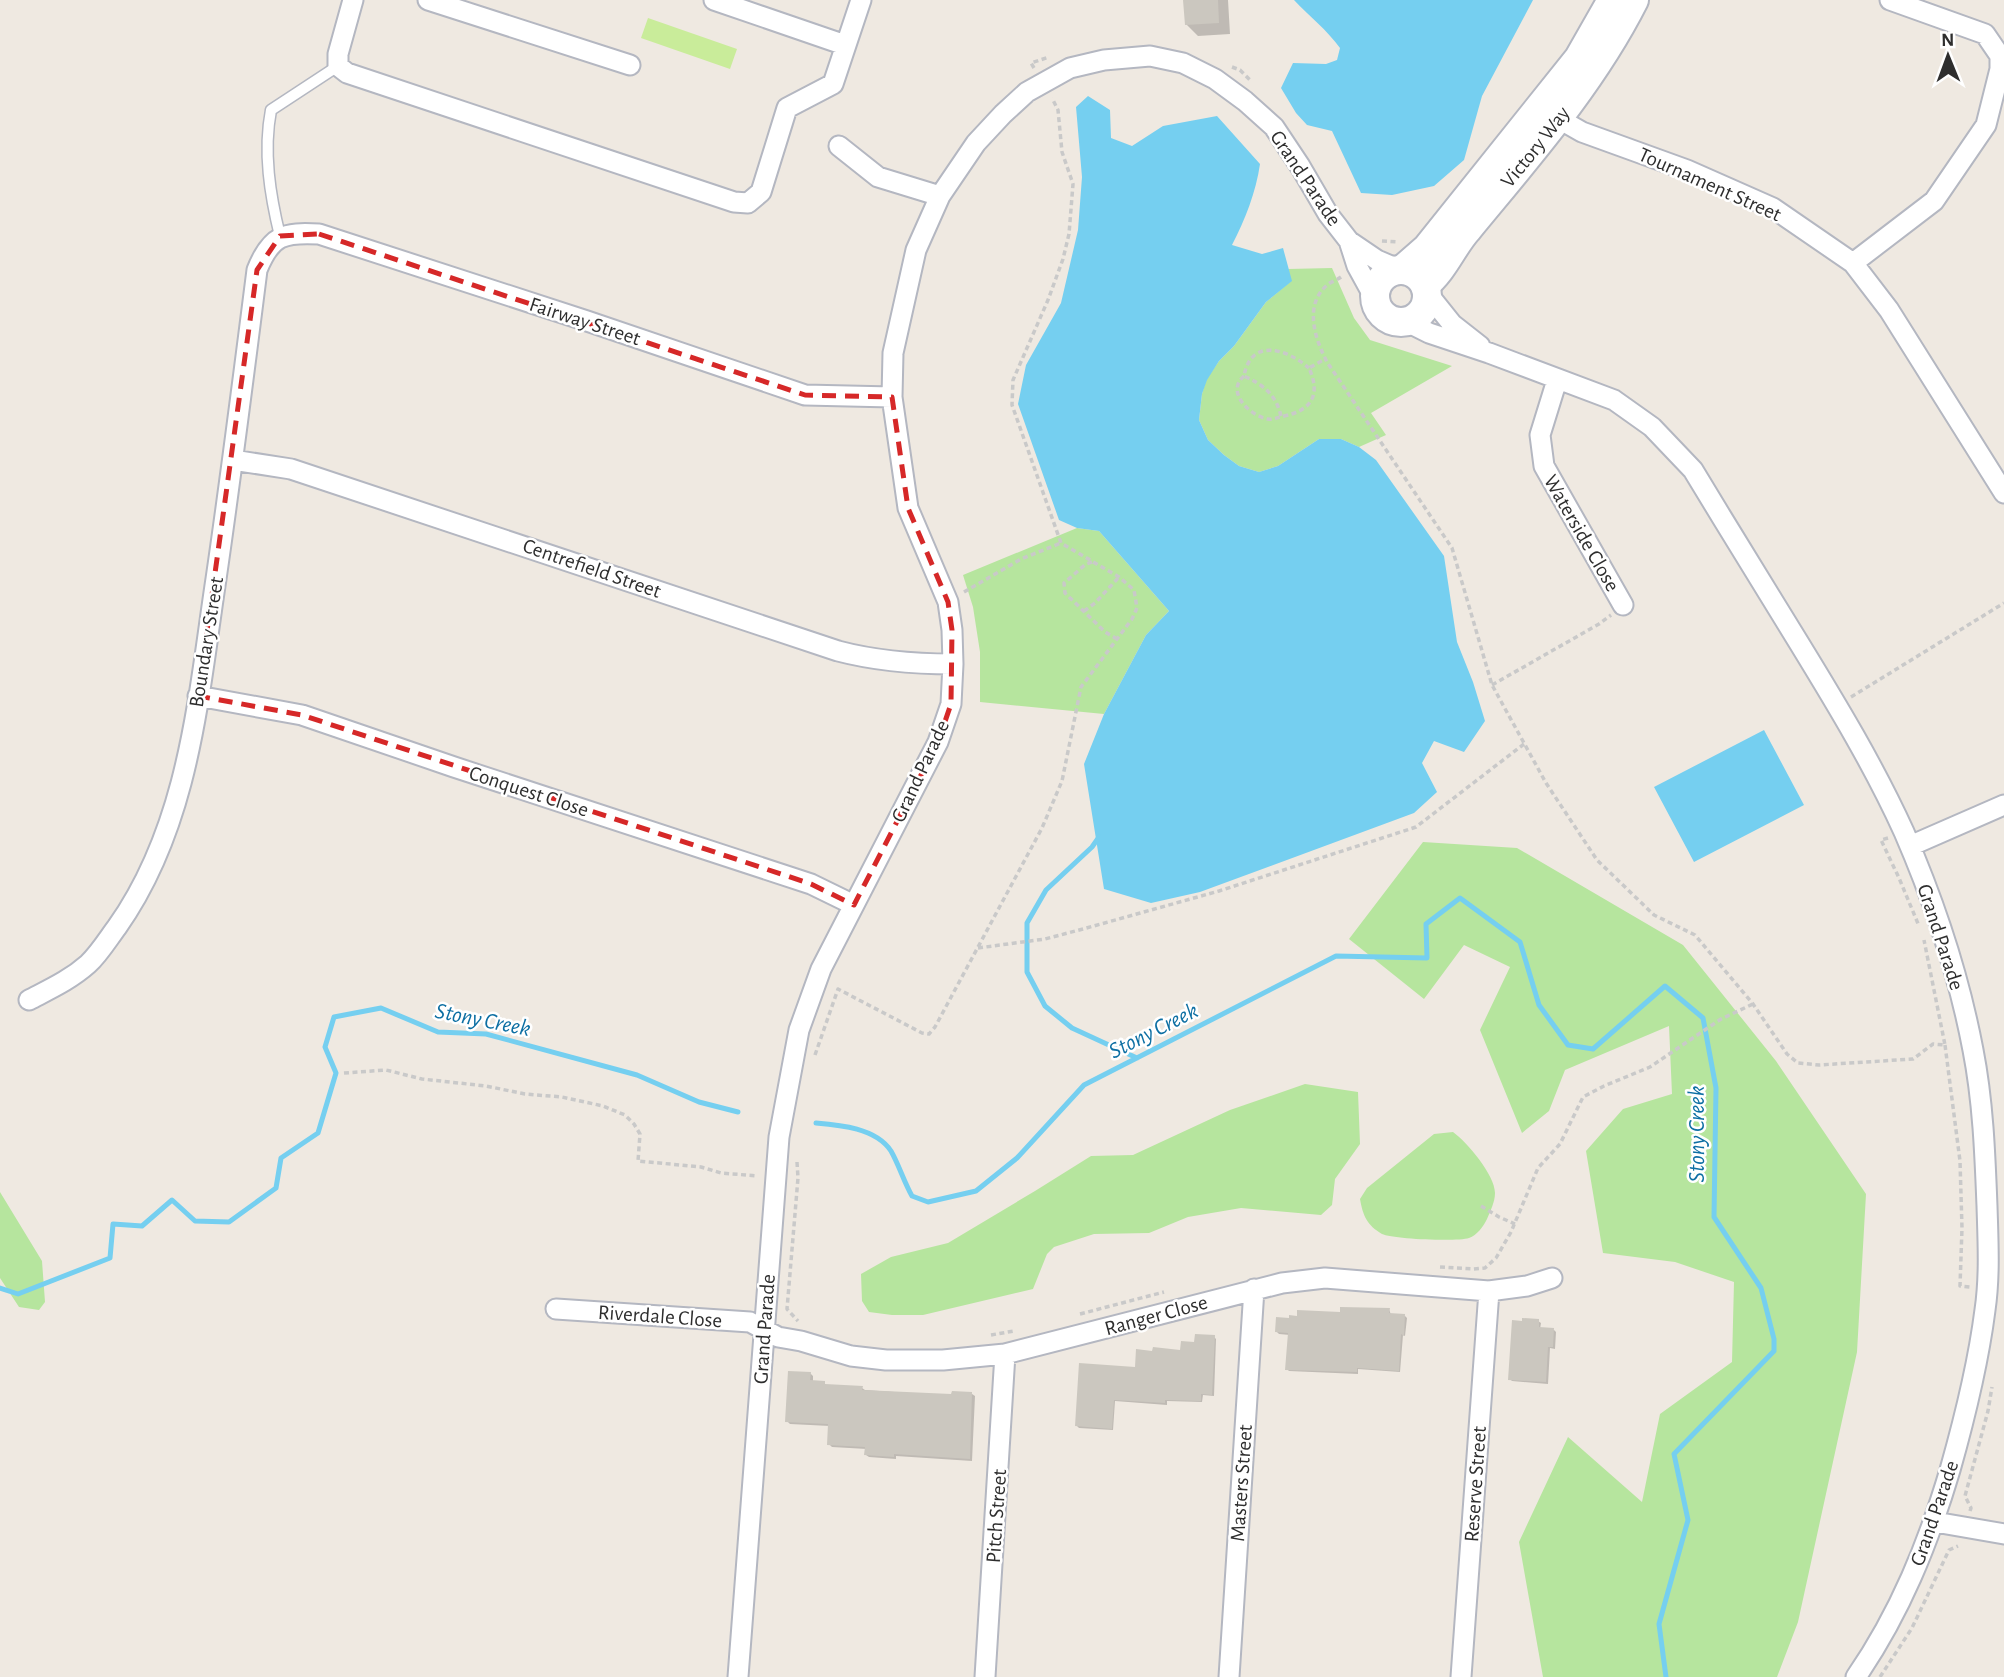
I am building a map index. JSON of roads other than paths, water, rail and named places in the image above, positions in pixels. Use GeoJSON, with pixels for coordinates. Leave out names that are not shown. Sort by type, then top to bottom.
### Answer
{"type":"FeatureCollection","features":[{"type":"Feature","properties":{"kind":"street"},"geometry":{"type":"LineString","coordinates":[[353,0],[338,54],[338,66],[347,72],[734,202],[748,203],[761,192],[788,108],[832,84],[861,0]]}},
{"type":"Feature","properties":{"kind":"street"},"geometry":{"type":"LineString","coordinates":[[428,0],[630,65]]}},
{"type":"Feature","properties":{"kind":"street"},"geometry":{"type":"LineString","coordinates":[[714,0],[845,45]]}},
{"type":"Feature","properties":{"kind":"street","name":"Victory Way"},"geometry":{"type":"LineString","coordinates":[[1426,290],[1456,242],[1548,113],[1612,0]]}},
{"type":"Feature","properties":{"kind":"street","name":"Victory Way"},"geometry":{"type":"LineString","coordinates":[[1402,260],[1427,248],[1548,113],[1617,32],[1633,0]]}},
{"type":"Feature","properties":{"kind":"street"},"geometry":{"type":"LineString","coordinates":[[1853,263],[1934,201],[1986,125],[2000,69],[2000,56],[1985,34],[1890,0]]}},
{"type":"Feature","properties":{"kind":"street","name":"Grand Parade"},"geometry":{"type":"LineString","coordinates":[[738,1677],[779,1137],[799,1030],[821,969],[938,742],[951,704],[952,629],[948,601],[908,508],[892,397],[893,353],[916,250],[940,196],[976,144],[1027,92],[1070,68],[1104,60],[1150,57],[1183,63],[1215,79],[1245,101],[1274,127],[1328,214],[1349,241],[1377,260],[1402,260]]}},
{"type":"Feature","properties":{"kind":"street","name":"Tournament Street"},"geometry":{"type":"LineString","coordinates":[[1548,113],[1582,132],[1687,170],[1773,208],[1853,263],[1889,310],[2004,493]]}},
{"type":"Feature","properties":{"kind":"street"},"geometry":{"type":"LineString","coordinates":[[839,146],[878,177],[940,196]]}},
{"type":"Feature","properties":{"kind":"street","name":"Fairway Street"},"geometry":{"type":"LineString","coordinates":[[281,236],[295,233],[319,234],[805,395],[892,397]]}},
{"type":"Feature","properties":{"kind":"street","name":"Boundary Street"},"geometry":{"type":"LineString","coordinates":[[29,1000],[66,981],[90,962],[132,906],[150,871],[179,796],[188,760],[233,460],[257,270],[263,254],[281,236]]}},
{"type":"Feature","properties":{"kind":"street","name":"Grand Parade"},"geometry":{"type":"LineString","coordinates":[[1349,241],[1357,266],[1374,298]]}},
{"type":"Feature","properties":{"kind":"street"},"geometry":{"type":"LineString","coordinates":[[1402,260],[1426,290],[1426,303],[1422,312],[1407,322],[1389,320],[1376,306],[1374,298],[1375,288],[1380,280],[1402,260]]}},
{"type":"Feature","properties":{"kind":"street","name":"Grand Parade"},"geometry":{"type":"LineString","coordinates":[[1426,290],[1452,324],[1489,353]]}},
{"type":"Feature","properties":{"kind":"street","name":"Grand Parade"},"geometry":{"type":"LineString","coordinates":[[1407,322],[1429,333],[1614,400],[1652,426],[1693,470],[1870,764],[1910,846],[1933,905],[1973,1047],[1982,1117],[1987,1236],[1995,1310],[1935,1521],[1910,1583],[1876,1648],[1856,1677]]}},
{"type":"Feature","properties":{"kind":"street","name":"Waterside Close"},"geometry":{"type":"LineString","coordinates":[[1558,380],[1540,435],[1544,466],[1623,605]]}},
{"type":"Feature","properties":{"kind":"street","name":"Centrefield Street"},"geometry":{"type":"LineString","coordinates":[[233,460],[291,469],[324,479],[838,651],[869,659],[953,664]]}},
{"type":"Feature","properties":{"kind":"street","name":"Conquest Close"},"geometry":{"type":"LineString","coordinates":[[198,696],[302,715],[811,884],[854,905]]}},
{"type":"Feature","properties":{"kind":"street"},"geometry":{"type":"LineString","coordinates":[[1910,846],[2004,805]]}},
{"type":"Feature","properties":{"kind":"street","name":"Ranger Close"},"geometry":{"type":"LineString","coordinates":[[763,1329],[778,1337],[851,1356],[886,1360],[943,1360],[1005,1354],[1282,1283],[1325,1278],[1489,1291],[1527,1286],[1552,1278]]}},
{"type":"Feature","properties":{"kind":"street","name":"Masters Street"},"geometry":{"type":"LineString","coordinates":[[1229,1677],[1254,1289]]}},
{"type":"Feature","properties":{"kind":"street","name":"Reserve Street"},"geometry":{"type":"LineString","coordinates":[[1461,1677],[1489,1291]]}},
{"type":"Feature","properties":{"kind":"street","name":"Riverdale Close"},"geometry":{"type":"LineString","coordinates":[[556,1309],[750,1322],[763,1329]]}},
{"type":"Feature","properties":{"kind":"street","name":"Pitch Street"},"geometry":{"type":"LineString","coordinates":[[985,1677],[1005,1354]]}},
{"type":"Feature","properties":{"kind":"street"},"geometry":{"type":"LineString","coordinates":[[1935,1521],[2004,1534]]}},
{"type":"Feature","properties":{"kind":"lane"},"geometry":{"type":"LineString","coordinates":[[281,236],[270,190],[266,133],[271,110],[338,66]]}},
{"type":"Feature","properties":{"kind":"water"},"geometry":{"type":"Polygon","coordinates":[[[1294,0],[1533,0],[1482,96],[1464,160],[1434,186],[1392,195],[1361,193],[1332,131],[1307,125],[1296,113],[1281,88],[1293,63],[1326,64],[1337,60],[1340,48],[1294,0]]]}},
{"type":"Feature","properties":{"kind":"water"},"geometry":{"type":"Polygon","coordinates":[[[1088,96],[1110,110],[1111,138],[1132,146],[1163,126],[1217,116],[1260,164],[1249,206],[1232,245],[1262,254],[1283,248],[1292,281],[1266,302],[1234,346],[1219,361],[1202,394],[1199,420],[1208,440],[1224,455],[1239,466],[1259,472],[1278,466],[1319,439],[1341,439],[1359,447],[1376,460],[1444,556],[1457,642],[1485,721],[1464,752],[1434,741],[1422,763],[1437,792],[1414,813],[1200,892],[1151,903],[1104,889],[1084,764],[1104,714],[1146,635],[1169,611],[1099,531],[1077,528],[1059,520],[1018,404],[1026,365],[1061,303],[1078,230],[1082,177],[1076,107],[1088,96]]]}},
{"type":"Feature","properties":{"kind":"water"},"geometry":{"type":"Polygon","coordinates":[[[1764,730],[1804,805],[1694,862],[1654,787],[1764,730]]]}},
{"type":"Feature","properties":{"kind":"waterway"},"geometry":{"type":"LineString","coordinates":[[1099,837],[1092,847],[1046,890],[1027,923],[1027,972],[1045,1006],[1072,1028],[1137,1058]]}},
{"type":"Feature","properties":{"kind":"waterway","name":"Stony Creek"},"geometry":{"type":"LineString","coordinates":[[816,1123],[857,1129],[884,1143],[894,1156],[912,1196],[928,1202],[976,1191],[1017,1158],[1084,1085],[1336,956],[1427,958],[1426,924],[1460,898],[1520,942],[1539,1005],[1568,1045],[1593,1049],[1665,986],[1703,1018],[1716,1088],[1714,1217],[1761,1288],[1774,1339],[1774,1351],[1674,1454],[1688,1520],[1659,1624],[1666,1677]]}},
{"type":"Feature","properties":{"kind":"waterway","name":"Stony Creek"},"geometry":{"type":"LineString","coordinates":[[0,1288],[18,1294],[110,1258],[113,1224],[142,1226],[172,1200],[195,1221],[229,1222],[276,1188],[281,1158],[318,1133],[336,1073],[325,1047],[334,1017],[381,1008],[438,1032],[486,1034],[637,1075],[699,1102],[738,1112]]}}]}
